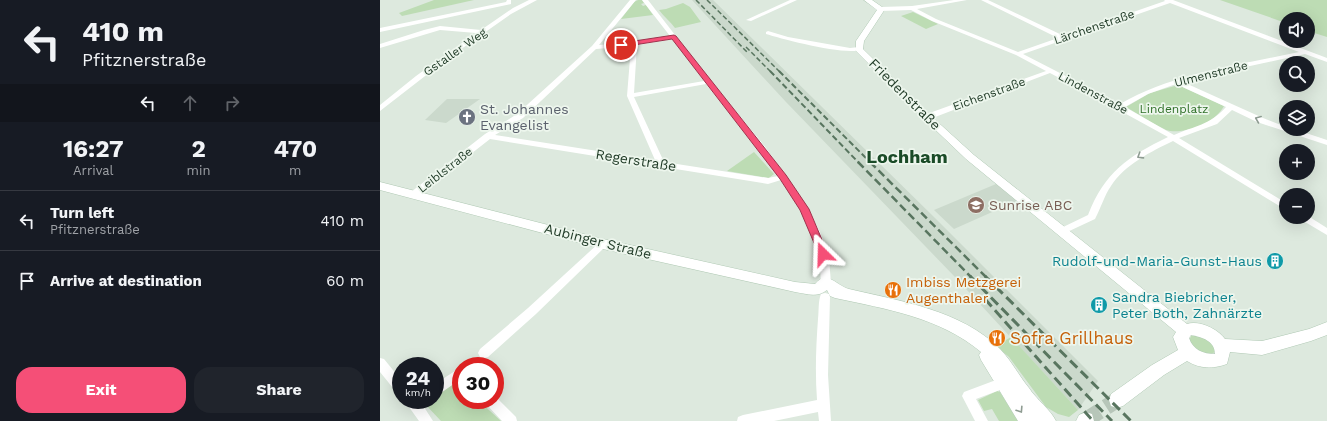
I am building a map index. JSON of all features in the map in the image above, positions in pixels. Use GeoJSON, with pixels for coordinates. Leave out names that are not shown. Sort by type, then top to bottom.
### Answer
{"type":"FeatureCollection","features":[{"type":"Feature","properties":{"kind":"street","name":"Gstaller Weg"},"geometry":{"type":"LineString","coordinates":[[380,109],[427,70],[521,6],[534,0]]}},
{"type":"Feature","properties":{"kind":"street","name":"Leiblstraße"},"geometry":{"type":"LineString","coordinates":[[414,194],[488,136],[520,116],[594,47],[633,0]]}},
{"type":"Feature","properties":{"kind":"street"},"geometry":{"type":"LineString","coordinates":[[645,0],[707,82],[783,177],[805,209],[823,254],[827,269],[822,346],[823,405],[825,421]]}},
{"type":"Feature","properties":{"kind":"street"},"geometry":{"type":"LineString","coordinates":[[749,20],[794,0]]}},
{"type":"Feature","properties":{"kind":"street"},"geometry":{"type":"LineString","coordinates":[[867,0],[881,9],[912,8],[964,0]]}},
{"type":"Feature","properties":{"kind":"street"},"geometry":{"type":"LineString","coordinates":[[984,0],[1063,38]]}},
{"type":"Feature","properties":{"kind":"street"},"geometry":{"type":"LineString","coordinates":[[1169,1],[1327,60]]}},
{"type":"Feature","properties":{"kind":"street","name":"Lärchenstraße"},"geometry":{"type":"LineString","coordinates":[[1018,54],[1169,1]]}},
{"type":"Feature","properties":{"kind":"street"},"geometry":{"type":"LineString","coordinates":[[380,30],[509,2]]}},
{"type":"Feature","properties":{"kind":"street","name":"Lindenstraße"},"geometry":{"type":"LineString","coordinates":[[912,8],[934,20],[1018,54],[1120,107],[1279,202]]}},
{"type":"Feature","properties":{"kind":"street","name":"Friedenstraße"},"geometry":{"type":"LineString","coordinates":[[881,9],[860,41],[860,49],[927,117],[975,161],[1185,331]]}},
{"type":"Feature","properties":{"kind":"street"},"geometry":{"type":"LineString","coordinates":[[380,46],[440,28],[483,32]]}},
{"type":"Feature","properties":{"kind":"street"},"geometry":{"type":"LineString","coordinates":[[768,33],[787,39],[850,50],[860,49]]}},
{"type":"Feature","properties":{"kind":"street"},"geometry":{"type":"LineString","coordinates":[[594,47],[634,44],[674,37]]}},
{"type":"Feature","properties":{"kind":"street"},"geometry":{"type":"LineString","coordinates":[[634,44],[630,96],[661,164]]}},
{"type":"Feature","properties":{"kind":"street","name":"Ulmenstraße"},"geometry":{"type":"LineString","coordinates":[[1120,107],[1148,91],[1177,82],[1210,73],[1306,52]]}},
{"type":"Feature","properties":{"kind":"street","name":"Eichenstraße"},"geometry":{"type":"LineString","coordinates":[[927,117],[1051,71]]}},
{"type":"Feature","properties":{"kind":"street"},"geometry":{"type":"LineString","coordinates":[[630,96],[707,82]]}},
{"type":"Feature","properties":{"kind":"street"},"geometry":{"type":"LineString","coordinates":[[1177,82],[1230,107],[1279,126]]}},
{"type":"Feature","properties":{"kind":"street"},"geometry":{"type":"LineString","coordinates":[[1062,231],[1092,217],[1110,180],[1121,169],[1139,156],[1184,133],[1207,126],[1219,120],[1230,107]]}},
{"type":"Feature","properties":{"kind":"street","name":"Regerstraße"},"geometry":{"type":"LineString","coordinates":[[488,136],[768,182],[783,177]]}},
{"type":"Feature","properties":{"kind":"street"},"geometry":{"type":"LineString","coordinates":[[1307,136],[1327,143]]}},
{"type":"Feature","properties":{"kind":"street","name":"Aubinger Straße"},"geometry":{"type":"LineString","coordinates":[[380,186],[603,244],[795,288],[826,291],[914,311],[946,321],[993,352],[1036,410],[1047,421]]}},
{"type":"Feature","properties":{"kind":"street"},"geometry":{"type":"LineString","coordinates":[[1314,224],[1327,232]]}},
{"type":"Feature","properties":{"kind":"street"},"geometry":{"type":"LineString","coordinates":[[484,353],[532,311],[603,244]]}},
{"type":"Feature","properties":{"kind":"street"},"geometry":{"type":"LineString","coordinates":[[1221,345],[1262,348],[1311,335],[1327,328]]}},
{"type":"Feature","properties":{"kind":"street"},"geometry":{"type":"LineString","coordinates":[[1191,329],[1199,330],[1212,336],[1221,345],[1223,353],[1221,360],[1213,362],[1200,360],[1188,352],[1182,344],[1181,337],[1185,331],[1191,329]]}},
{"type":"Feature","properties":{"kind":"street","name":"Aubinger Straße"},"geometry":{"type":"LineString","coordinates":[[978,341],[1028,421]]}},
{"type":"Feature","properties":{"kind":"street"},"geometry":{"type":"LineString","coordinates":[[1117,400],[1158,370],[1188,352]]}},
{"type":"Feature","properties":{"kind":"street"},"geometry":{"type":"LineString","coordinates":[[381,364],[392,378]]}},
{"type":"Feature","properties":{"kind":"street"},"geometry":{"type":"LineString","coordinates":[[982,421],[968,396],[1004,383]]}},
{"type":"Feature","properties":{"kind":"street"},"geometry":{"type":"LineString","coordinates":[[743,421],[823,405]]}},
{"type":"Feature","properties":{"kind":"street"},"geometry":{"type":"LineString","coordinates":[[420,409],[427,421]]}},
{"type":"Feature","properties":{"kind":"street"},"geometry":{"type":"LineString","coordinates":[[499,409],[511,421]]}},
{"type":"Feature","properties":{"kind":"shaded area"},"geometry":{"type":"Polygon","coordinates":[[[692,0],[713,0],[935,218],[1098,381],[1078,410],[954,276],[786,102],[692,0]]]}},
{"type":"Feature","properties":{"kind":"shaded area"},"geometry":{"type":"Polygon","coordinates":[[[447,99],[480,99],[446,123],[425,120],[447,99]]]}},
{"type":"Feature","properties":{"kind":"shaded area","name":"Sunrise ABC"},"geometry":{"type":"Polygon","coordinates":[[[996,184],[1017,201],[954,229],[934,210],[996,184]]]}},
{"type":"Feature","properties":{"kind":"green space"},"geometry":{"type":"Polygon","coordinates":[[[434,0],[474,0],[402,16],[399,13],[434,0]]]}},
{"type":"Feature","properties":{"kind":"green space"},"geometry":{"type":"Polygon","coordinates":[[[642,0],[644,3],[641,4],[643,6],[646,5],[653,15],[621,19],[634,2],[642,0]]]}},
{"type":"Feature","properties":{"kind":"green space"},"geometry":{"type":"Polygon","coordinates":[[[1220,0],[1327,0],[1327,37],[1315,33],[1315,12],[1279,12],[1279,21],[1220,0]]]}},
{"type":"Feature","properties":{"kind":"green space"},"geometry":{"type":"Polygon","coordinates":[[[683,3],[690,7],[701,22],[675,28],[659,10],[683,3]]]}},
{"type":"Feature","properties":{"kind":"green space"},"geometry":{"type":"Polygon","coordinates":[[[913,12],[938,24],[926,29],[901,16],[913,12]]]}},
{"type":"Feature","properties":{"kind":"green space","name":"Lindenplatz"},"geometry":{"type":"Polygon","coordinates":[[[1178,85],[1224,106],[1220,112],[1201,126],[1177,131],[1170,131],[1161,128],[1126,107],[1150,93],[1178,85]]]}},
{"type":"Feature","properties":{"kind":"green space"},"geometry":{"type":"Polygon","coordinates":[[[754,152],[774,174],[769,178],[727,171],[754,152]]]}},
{"type":"Feature","properties":{"kind":"green space"},"geometry":{"type":"Polygon","coordinates":[[[1201,335],[1215,346],[1215,352],[1209,355],[1197,351],[1189,341],[1191,336],[1201,335]]]}},
{"type":"Feature","properties":{"kind":"green space"},"geometry":{"type":"Polygon","coordinates":[[[1011,337],[1078,410],[1069,417],[1058,414],[1046,407],[1009,357],[996,346],[1011,337]]]}},
{"type":"Feature","properties":{"kind":"green space"},"geometry":{"type":"Polygon","coordinates":[[[452,384],[452,409],[488,409],[501,421],[441,421],[430,409],[444,409],[444,390],[452,384]]]}},
{"type":"Feature","properties":{"kind":"green space"},"geometry":{"type":"Polygon","coordinates":[[[997,391],[1000,392],[1018,421],[999,421],[992,409],[984,411],[978,400],[997,391]]]}},
{"type":"Feature","properties":{"kind":"tunnel"},"geometry":{"type":"LineString","coordinates":[[1086,420],[1117,400]]}},
{"type":"Feature","properties":{"kind":"railway"},"geometry":{"type":"LineString","coordinates":[[696,0],[748,53]]}},
{"type":"Feature","properties":{"kind":"railway"},"geometry":{"type":"LineString","coordinates":[[707,0],[780,72]]}},
{"type":"Feature","properties":{"kind":"railway"},"geometry":{"type":"LineString","coordinates":[[746,47],[770,71]]}},
{"type":"Feature","properties":{"kind":"railway"},"geometry":{"type":"LineString","coordinates":[[770,71],[859,163]]}},
{"type":"Feature","properties":{"kind":"railway"},"geometry":{"type":"LineString","coordinates":[[780,72],[870,162]]}},
{"type":"Feature","properties":{"kind":"railway"},"geometry":{"type":"LineString","coordinates":[[858,162],[971,277]]}},
{"type":"Feature","properties":{"kind":"railway"},"geometry":{"type":"LineString","coordinates":[[870,162],[986,277]]}},
{"type":"Feature","properties":{"kind":"railway"},"geometry":{"type":"LineString","coordinates":[[970,276],[1112,421]]}},
{"type":"Feature","properties":{"kind":"railway"},"geometry":{"type":"LineString","coordinates":[[985,276],[1131,421]]}},
{"type":"Feature","properties":{"kind":"railway"},"geometry":{"type":"LineString","coordinates":[[985,299],[1093,421]]}},
{"type":"Feature","properties":{"kind":"place","name":"St. Johannes Evangelist"},"geometry":{"type":"Point","coordinates":[467,117]}},
{"type":"Feature","properties":{"kind":"place","name":"Sunrise ABC"},"geometry":{"type":"Point","coordinates":[976,205]}},
{"type":"Feature","properties":{"kind":"place","name":"Rudolf-und-Maria-Gunst-Haus"},"geometry":{"type":"Point","coordinates":[1275,261]}},
{"type":"Feature","properties":{"kind":"place","name":"Imbiss Metzgerei Augenthaler"},"geometry":{"type":"Point","coordinates":[893,290]}},
{"type":"Feature","properties":{"kind":"place","name":"Sandra Biebricher, Peter Both, Zahnärzte"},"geometry":{"type":"Point","coordinates":[1099,305]}},
{"type":"Feature","properties":{"kind":"place","name":"Sofra Grillhaus"},"geometry":{"type":"Point","coordinates":[997,338]}},
{"type":"Feature","properties":{"kind":"district","name":"Lochham"},"geometry":{"type":"Point","coordinates":[907,156]}},
{"type":"Feature","properties":{"kind":"route"},"geometry":{"type":"LineString","coordinates":[[621,45],[674,37],[707,82],[783,177],[805,209],[823,254]]}}]}
